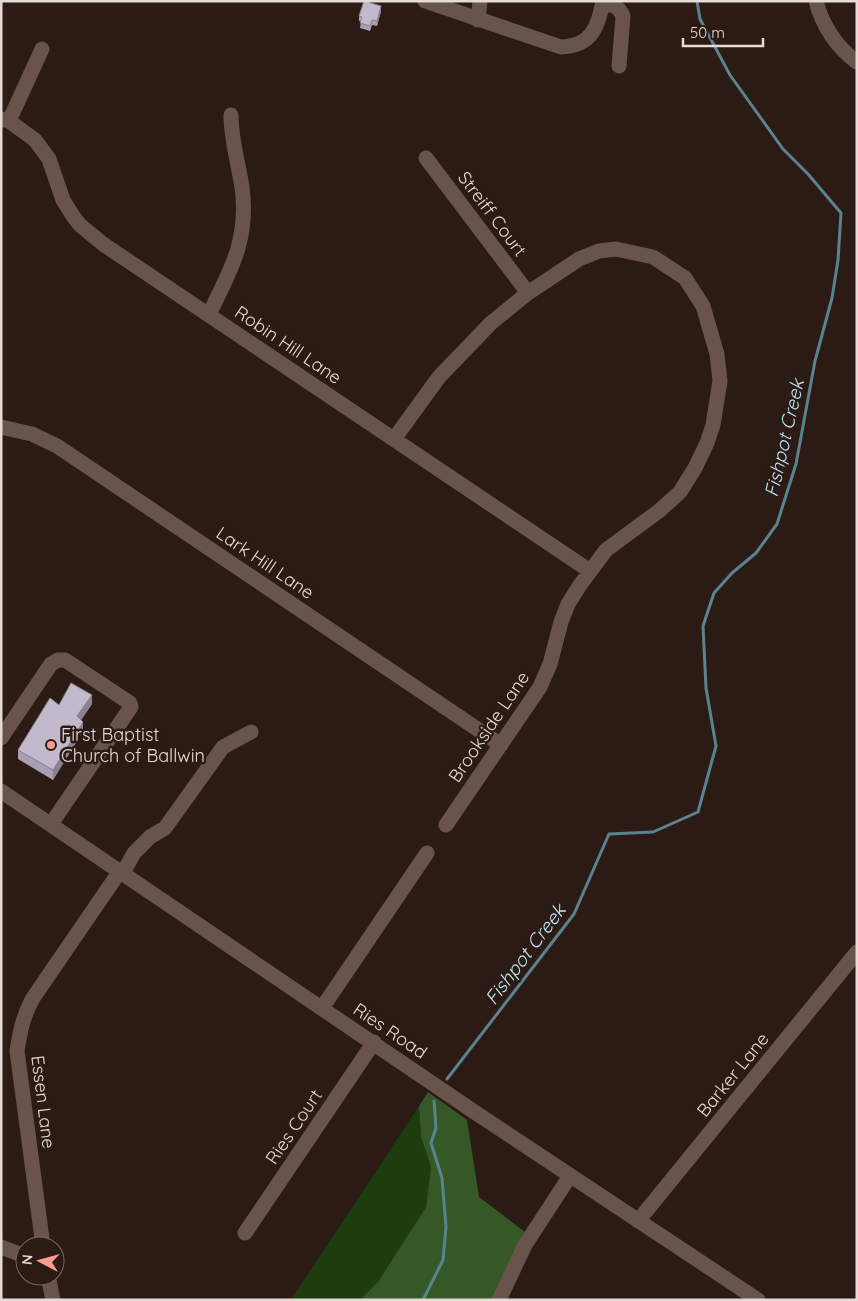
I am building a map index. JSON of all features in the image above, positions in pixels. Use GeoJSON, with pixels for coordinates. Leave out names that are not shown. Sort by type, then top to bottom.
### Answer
{"type":"FeatureCollection","features":[{"type":"Feature","properties":{"kind":"street"},"geometry":{"type":"LineString","coordinates":[[425,1],[561,47],[581,43],[590,36],[600,19],[602,2],[613,5],[620,9],[623,16],[618,66]]}},
{"type":"Feature","properties":{"kind":"street"},"geometry":{"type":"LineString","coordinates":[[478,20],[480,1]]}},
{"type":"Feature","properties":{"kind":"street"},"geometry":{"type":"LineString","coordinates":[[816,1],[818,11],[836,42],[848,56],[857,62]]}},
{"type":"Feature","properties":{"kind":"street"},"geometry":{"type":"LineString","coordinates":[[5,120],[42,49]]}},
{"type":"Feature","properties":{"kind":"street"},"geometry":{"type":"LineString","coordinates":[[209,314],[233,266],[240,242],[243,213],[242,188],[231,131],[231,115]]}},
{"type":"Feature","properties":{"kind":"street","name":"Robin Hill Lane"},"geometry":{"type":"LineString","coordinates":[[5,120],[35,140],[49,159],[63,200],[80,225],[103,244],[590,572]]}},
{"type":"Feature","properties":{"kind":"street","name":"Streiff Court"},"geometry":{"type":"LineString","coordinates":[[426,158],[528,293]]}},
{"type":"Feature","properties":{"kind":"street","name":"Brookside Lane"},"geometry":{"type":"LineString","coordinates":[[394,439],[439,377],[491,323],[528,293],[579,259],[599,251],[616,249],[652,257],[685,278],[696,294],[707,316],[717,354],[720,381],[716,411],[707,443],[695,468],[680,492],[659,511],[606,550],[590,572],[568,604],[561,622],[550,664],[540,687],[446,825]]}},
{"type":"Feature","properties":{"kind":"street","name":"Lark Hill Lane"},"geometry":{"type":"LineString","coordinates":[[1,427],[32,434],[56,446],[501,745]]}},
{"type":"Feature","properties":{"kind":"street"},"geometry":{"type":"LineString","coordinates":[[1,738],[51,664],[58,660],[65,660],[130,704],[131,707],[51,824]]}},
{"type":"Feature","properties":{"kind":"street","name":"Essen Lane"},"geometry":{"type":"LineString","coordinates":[[42,1236],[17,1051],[25,1012],[32,998],[138,848],[157,831],[165,828],[223,747],[251,732]]}},
{"type":"Feature","properties":{"kind":"street","name":"Ries Road"},"geometry":{"type":"LineString","coordinates":[[1,791],[374,1042],[476,1113],[758,1300]]}},
{"type":"Feature","properties":{"kind":"street"},"geometry":{"type":"LineString","coordinates":[[322,1008],[427,853]]}},
{"type":"Feature","properties":{"kind":"street","name":"Barker Lane"},"geometry":{"type":"LineString","coordinates":[[638,1221],[857,952]]}},
{"type":"Feature","properties":{"kind":"street","name":"Ries Court"},"geometry":{"type":"LineString","coordinates":[[245,1233],[374,1042]]}},
{"type":"Feature","properties":{"kind":"street"},"geometry":{"type":"LineString","coordinates":[[499,1300],[526,1245],[570,1176]]}},
{"type":"Feature","properties":{"kind":"street"},"geometry":{"type":"LineString","coordinates":[[1,1248],[15,1253]]}},
{"type":"Feature","properties":{"kind":"street"},"geometry":{"type":"LineString","coordinates":[[50,1286],[53,1300]]}},
{"type":"Feature","properties":{"kind":"green space"},"geometry":{"type":"Polygon","coordinates":[[[428,1092],[467,1120],[479,1197],[525,1232],[491,1300],[360,1300],[378,1282],[426,1207],[431,1167],[421,1137],[419,1106],[428,1092]]]}},
{"type":"Feature","properties":{"kind":"green space"},"geometry":{"type":"Polygon","coordinates":[[[419,1106],[421,1137],[431,1167],[426,1207],[378,1283],[360,1300],[291,1300],[419,1106]]]}},
{"type":"Feature","properties":{"kind":"building"},"geometry":{"type":"Polygon","coordinates":[[[364,1],[381,6],[377,21],[372,20],[370,26],[360,23],[362,17],[359,16],[364,1]]]}},
{"type":"Feature","properties":{"kind":"building","name":"First Baptist Church of Ballwin"},"geometry":{"type":"Polygon","coordinates":[[[71,683],[92,695],[77,716],[83,722],[53,770],[18,750],[50,698],[59,705],[71,683]]]}},
{"type":"Feature","properties":{"kind":"waterway","name":"Fishpot Creek"},"geometry":{"type":"LineString","coordinates":[[447,1079],[574,914],[609,834],[653,832],[698,812],[716,746],[706,688],[703,626],[714,593],[732,573],[756,553],[777,524],[796,464],[815,361],[832,298],[838,260],[841,213],[808,174],[783,149],[730,75],[700,19],[697,1]]}},
{"type":"Feature","properties":{"kind":"waterway","name":"Fishpot Creek"},"geometry":{"type":"LineString","coordinates":[[423,1300],[443,1260],[446,1227],[442,1178],[431,1143],[436,1128],[434,1101]]}},
{"type":"Feature","properties":{"kind":"place","name":"First Baptist Church of Ballwin"},"geometry":{"type":"Point","coordinates":[51,745]}}]}
